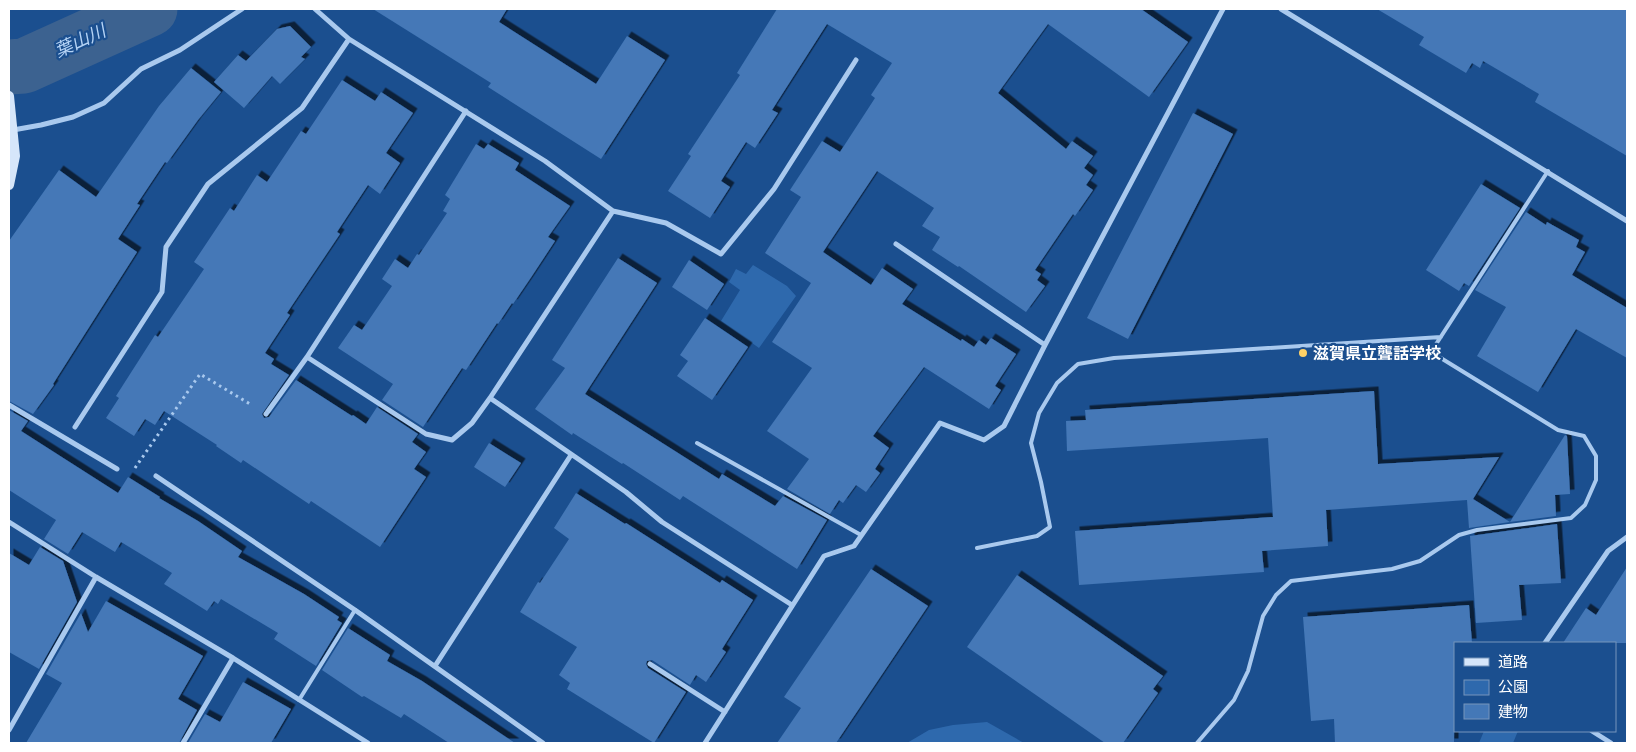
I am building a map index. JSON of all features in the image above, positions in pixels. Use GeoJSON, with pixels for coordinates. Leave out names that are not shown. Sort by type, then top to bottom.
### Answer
{"type":"FeatureCollection","features":[{"type":"Feature","properties":{"kind":"main road"},"geometry":{"type":"LineString","coordinates":[[9,99],[15,156],[9,185]]}},
{"type":"Feature","properties":{"kind":"street"},"geometry":{"type":"LineString","coordinates":[[13,130],[73,117],[104,103],[141,69],[180,50],[242,9]]}},
{"type":"Feature","properties":{"kind":"street"},"geometry":{"type":"LineString","coordinates":[[315,9],[349,39],[545,161],[613,211],[666,223],[721,254],[774,190],[856,60]]}},
{"type":"Feature","properties":{"kind":"street"},"geometry":{"type":"LineString","coordinates":[[705,743],[824,556],[854,546],[940,423],[984,440],[1004,426],[1044,345],[1223,9]]}},
{"type":"Feature","properties":{"kind":"street"},"geometry":{"type":"LineString","coordinates":[[1281,9],[1627,221]]}},
{"type":"Feature","properties":{"kind":"street"},"geometry":{"type":"LineString","coordinates":[[75,428],[162,292],[166,246],[208,184],[302,108],[349,39]]}},
{"type":"Feature","properties":{"kind":"street"},"geometry":{"type":"LineString","coordinates":[[266,414],[307,356],[466,111]]}},
{"type":"Feature","properties":{"kind":"street"},"geometry":{"type":"LineString","coordinates":[[307,356],[426,434],[452,440],[472,423],[490,398],[613,211]]}},
{"type":"Feature","properties":{"kind":"street"},"geometry":{"type":"LineString","coordinates":[[896,244],[1044,345]]}},
{"type":"Feature","properties":{"kind":"street"},"geometry":{"type":"LineString","coordinates":[[490,398],[626,492],[662,522],[792,605]]}},
{"type":"Feature","properties":{"kind":"street"},"geometry":{"type":"LineString","coordinates":[[9,405],[117,469]]}},
{"type":"Feature","properties":{"kind":"street"},"geometry":{"type":"LineString","coordinates":[[435,666],[571,455]]}},
{"type":"Feature","properties":{"kind":"street"},"geometry":{"type":"LineString","coordinates":[[156,476],[355,610],[543,743]]}},
{"type":"Feature","properties":{"kind":"street"},"geometry":{"type":"LineString","coordinates":[[9,522],[96,577],[233,658],[368,743]]}},
{"type":"Feature","properties":{"kind":"street"},"geometry":{"type":"LineString","coordinates":[[1546,642],[1608,551],[1627,537]]}},
{"type":"Feature","properties":{"kind":"street"},"geometry":{"type":"LineString","coordinates":[[9,730],[96,577]]}},
{"type":"Feature","properties":{"kind":"street"},"geometry":{"type":"LineString","coordinates":[[183,743],[233,658]]}},
{"type":"Feature","properties":{"kind":"street"},"geometry":{"type":"LineString","coordinates":[[650,664],[725,712]]}},
{"type":"Feature","properties":{"kind":"street"},"geometry":{"type":"LineString","coordinates":[[1594,732],[1611,743]]}},
{"type":"Feature","properties":{"kind":"lane"},"geometry":{"type":"LineString","coordinates":[[1197,743],[1234,700],[1248,671],[1263,616],[1276,594],[1291,581],[1392,569],[1420,561],[1459,536],[1477,530],[1572,518],[1585,505],[1596,480],[1596,456],[1584,436],[1558,430],[1432,352],[1548,172]]}},
{"type":"Feature","properties":{"kind":"lane"},"geometry":{"type":"LineString","coordinates":[[977,548],[1037,536],[1050,527],[1041,482],[1030,443],[1039,413],[1057,383],[1078,364],[1114,358],[1441,337]]}},
{"type":"Feature","properties":{"kind":"lane"},"geometry":{"type":"LineString","coordinates":[[697,443],[861,536]]}},
{"type":"Feature","properties":{"kind":"lane"},"geometry":{"type":"LineString","coordinates":[[299,700],[355,610]]}},
{"type":"Feature","properties":{"kind":"path"},"geometry":{"type":"LineString","coordinates":[[134,471],[200,374],[266,414]]}},
{"type":"Feature","properties":{"kind":"green space"},"geometry":{"type":"Polygon","coordinates":[[[753,265],[787,286],[796,296],[759,348],[721,321],[740,290],[729,282],[736,269],[746,274],[753,265]]]}},
{"type":"Feature","properties":{"kind":"green space"},"geometry":{"type":"Polygon","coordinates":[[[987,722],[1024,743],[907,743],[929,730],[953,725],[987,722]]]}},
{"type":"Feature","properties":{"kind":"green space"},"geometry":{"type":"Polygon","coordinates":[[[1484,732],[1518,732],[1513,743],[1479,743],[1484,732]]]}},
{"type":"Feature","properties":{"kind":"building"},"geometry":{"type":"Polygon","coordinates":[[[373,9],[507,9],[499,22],[596,84],[627,36],[665,60],[601,159],[488,87],[491,83],[373,9]]]}},
{"type":"Feature","properties":{"kind":"building"},"geometry":{"type":"Polygon","coordinates":[[[777,9],[1141,9],[1188,42],[1149,97],[1048,24],[998,93],[1066,149],[1072,141],[1093,156],[1084,168],[1093,175],[1086,185],[1093,190],[1075,216],[1073,214],[1035,270],[1041,274],[1037,280],[1045,286],[1026,312],[959,266],[932,250],[940,237],[922,226],[934,208],[877,171],[823,252],[871,285],[882,268],[913,289],[902,304],[961,341],[962,339],[974,347],[979,340],[986,345],[991,338],[1016,354],[995,386],[1001,390],[989,409],[924,367],[873,436],[889,448],[875,469],[880,473],[866,492],[856,485],[843,503],[839,500],[830,514],[787,489],[809,459],[767,431],[812,368],[772,342],[811,283],[765,253],[801,197],[790,190],[822,141],[840,152],[875,98],[871,95],[892,63],[827,24],[772,110],[778,113],[755,148],[746,142],[721,181],[730,187],[710,218],[668,191],[691,156],[688,154],[740,75],[737,73],[777,9]]]}},
{"type":"Feature","properties":{"kind":"building"},"geometry":{"type":"Polygon","coordinates":[[[1377,9],[1627,9],[1627,156],[1535,102],[1539,94],[1483,61],[1480,68],[1472,63],[1466,73],[1419,45],[1424,37],[1377,9]]]}},
{"type":"Feature","properties":{"kind":"building"},"geometry":{"type":"Polygon","coordinates":[[[290,26],[311,47],[301,57],[305,59],[280,84],[272,76],[244,108],[214,82],[238,55],[246,61],[277,29],[290,26]]]}},
{"type":"Feature","properties":{"kind":"building"},"geometry":{"type":"Polygon","coordinates":[[[191,68],[221,92],[167,163],[165,162],[137,204],[140,205],[118,239],[137,252],[54,385],[33,414],[9,401],[9,241],[59,170],[96,197],[159,106],[191,68]]]}},
{"type":"Feature","properties":{"kind":"building"},"geometry":{"type":"Polygon","coordinates":[[[342,80],[375,101],[381,92],[413,113],[386,153],[400,163],[380,194],[368,185],[337,232],[340,234],[287,313],[290,315],[265,353],[274,359],[271,364],[289,375],[262,414],[264,418],[269,417],[296,380],[366,424],[377,407],[418,434],[412,442],[426,452],[414,469],[426,477],[380,547],[311,501],[309,504],[243,460],[241,463],[164,411],[155,425],[145,419],[134,436],[106,418],[119,398],[116,396],[155,335],[158,337],[204,269],[194,262],[230,208],[234,211],[257,175],[267,182],[301,131],[306,134],[342,80]]]}},
{"type":"Feature","properties":{"kind":"building"},"geometry":{"type":"Polygon","coordinates":[[[1193,113],[1233,134],[1128,339],[1087,318],[1193,113]]]}},
{"type":"Feature","properties":{"kind":"building"},"geometry":{"type":"Polygon","coordinates":[[[476,144],[484,149],[488,144],[519,163],[515,170],[570,206],[548,237],[555,241],[532,276],[497,323],[466,370],[462,368],[423,427],[382,400],[393,384],[338,348],[354,325],[362,330],[392,286],[382,279],[395,259],[408,268],[417,254],[419,255],[447,213],[443,211],[450,199],[445,195],[476,144]]]}},
{"type":"Feature","properties":{"kind":"building"},"geometry":{"type":"Polygon","coordinates":[[[1481,184],[1520,208],[1469,286],[1464,283],[1459,291],[1426,270],[1481,184]]]}},
{"type":"Feature","properties":{"kind":"building"},"geometry":{"type":"Polygon","coordinates":[[[1526,212],[1546,225],[1547,222],[1579,240],[1576,247],[1585,252],[1572,275],[1627,308],[1627,358],[1576,329],[1538,392],[1477,356],[1506,307],[1475,290],[1526,212]]]}},
{"type":"Feature","properties":{"kind":"building"},"geometry":{"type":"Polygon","coordinates":[[[618,258],[657,283],[585,394],[719,479],[722,474],[775,506],[783,496],[827,520],[797,569],[683,496],[680,500],[623,463],[573,433],[572,435],[535,409],[565,368],[552,360],[618,258]]]}},
{"type":"Feature","properties":{"kind":"building"},"geometry":{"type":"Polygon","coordinates":[[[689,260],[724,284],[707,310],[672,287],[689,260]]]}},
{"type":"Feature","properties":{"kind":"building"},"geometry":{"type":"Polygon","coordinates":[[[705,318],[748,347],[712,400],[677,376],[688,361],[680,355],[705,318]]]}},
{"type":"Feature","properties":{"kind":"building"},"geometry":{"type":"Polygon","coordinates":[[[1374,391],[1378,464],[1499,457],[1473,499],[1510,522],[1469,528],[1467,500],[1326,510],[1328,546],[1262,551],[1264,572],[1079,585],[1075,531],[1273,517],[1268,438],[1067,451],[1066,421],[1086,420],[1085,410],[1374,391]]]}},
{"type":"Feature","properties":{"kind":"building"},"geometry":{"type":"Polygon","coordinates":[[[9,410],[28,421],[21,431],[118,493],[128,477],[242,551],[238,557],[304,594],[339,617],[337,620],[342,623],[316,666],[274,639],[278,633],[221,599],[218,604],[214,601],[207,611],[164,584],[172,573],[121,542],[115,552],[82,532],[68,554],[44,539],[56,520],[9,490],[9,410]]]}},
{"type":"Feature","properties":{"kind":"building"},"geometry":{"type":"Polygon","coordinates":[[[1565,435],[1567,436],[1570,494],[1555,495],[1556,516],[1510,522],[1565,435]]]}},
{"type":"Feature","properties":{"kind":"building"},"geometry":{"type":"Polygon","coordinates":[[[489,443],[521,463],[505,487],[474,467],[489,443]]]}},
{"type":"Feature","properties":{"kind":"building"},"geometry":{"type":"Polygon","coordinates":[[[576,493],[720,583],[722,580],[753,600],[722,649],[726,652],[706,682],[696,675],[690,685],[652,660],[647,661],[648,668],[686,692],[654,743],[567,689],[570,683],[559,675],[577,647],[520,612],[538,582],[540,583],[569,539],[554,528],[576,493]]]}},
{"type":"Feature","properties":{"kind":"building"},"geometry":{"type":"Polygon","coordinates":[[[1557,524],[1561,583],[1519,585],[1522,620],[1476,623],[1470,536],[1557,524]]]}},
{"type":"Feature","properties":{"kind":"building"},"geometry":{"type":"Polygon","coordinates":[[[40,547],[63,561],[77,602],[39,669],[9,652],[9,553],[29,565],[40,547]]]}},
{"type":"Feature","properties":{"kind":"building"},"geometry":{"type":"Polygon","coordinates":[[[1627,567],[1627,643],[1564,642],[1586,608],[1596,615],[1627,567]]]}},
{"type":"Feature","properties":{"kind":"building"},"geometry":{"type":"Polygon","coordinates":[[[871,569],[928,606],[836,743],[777,743],[801,708],[784,697],[871,569]]]}},
{"type":"Feature","properties":{"kind":"building"},"geometry":{"type":"Polygon","coordinates":[[[1017,575],[1163,676],[1153,689],[1158,693],[1123,743],[1105,743],[967,647],[1017,575]]]}},
{"type":"Feature","properties":{"kind":"building"},"geometry":{"type":"Polygon","coordinates":[[[106,601],[203,656],[178,699],[197,710],[179,743],[26,743],[62,683],[46,674],[81,613],[88,632],[106,601]]]}},
{"type":"Feature","properties":{"kind":"building"},"geometry":{"type":"Polygon","coordinates":[[[1469,605],[1472,642],[1454,642],[1454,743],[1335,743],[1334,719],[1311,721],[1303,617],[1469,605]]]}},
{"type":"Feature","properties":{"kind":"building"},"geometry":{"type":"Polygon","coordinates":[[[348,628],[390,655],[387,661],[422,681],[515,743],[449,743],[404,714],[401,718],[364,696],[362,697],[322,670],[348,628]]]}},
{"type":"Feature","properties":{"kind":"building"},"geometry":{"type":"Polygon","coordinates":[[[243,682],[291,709],[271,743],[188,743],[205,714],[220,722],[243,682]]]}},
{"type":"Feature","properties":{"kind":"waterway","name":"葉山川"},"geometry":{"type":"LineString","coordinates":[[9,67],[24,66],[150,9]]}},
{"type":"Feature","properties":{"kind":"place","name":"滋賀県立聾話学校"},"geometry":{"type":"Point","coordinates":[1303,353]}}]}
